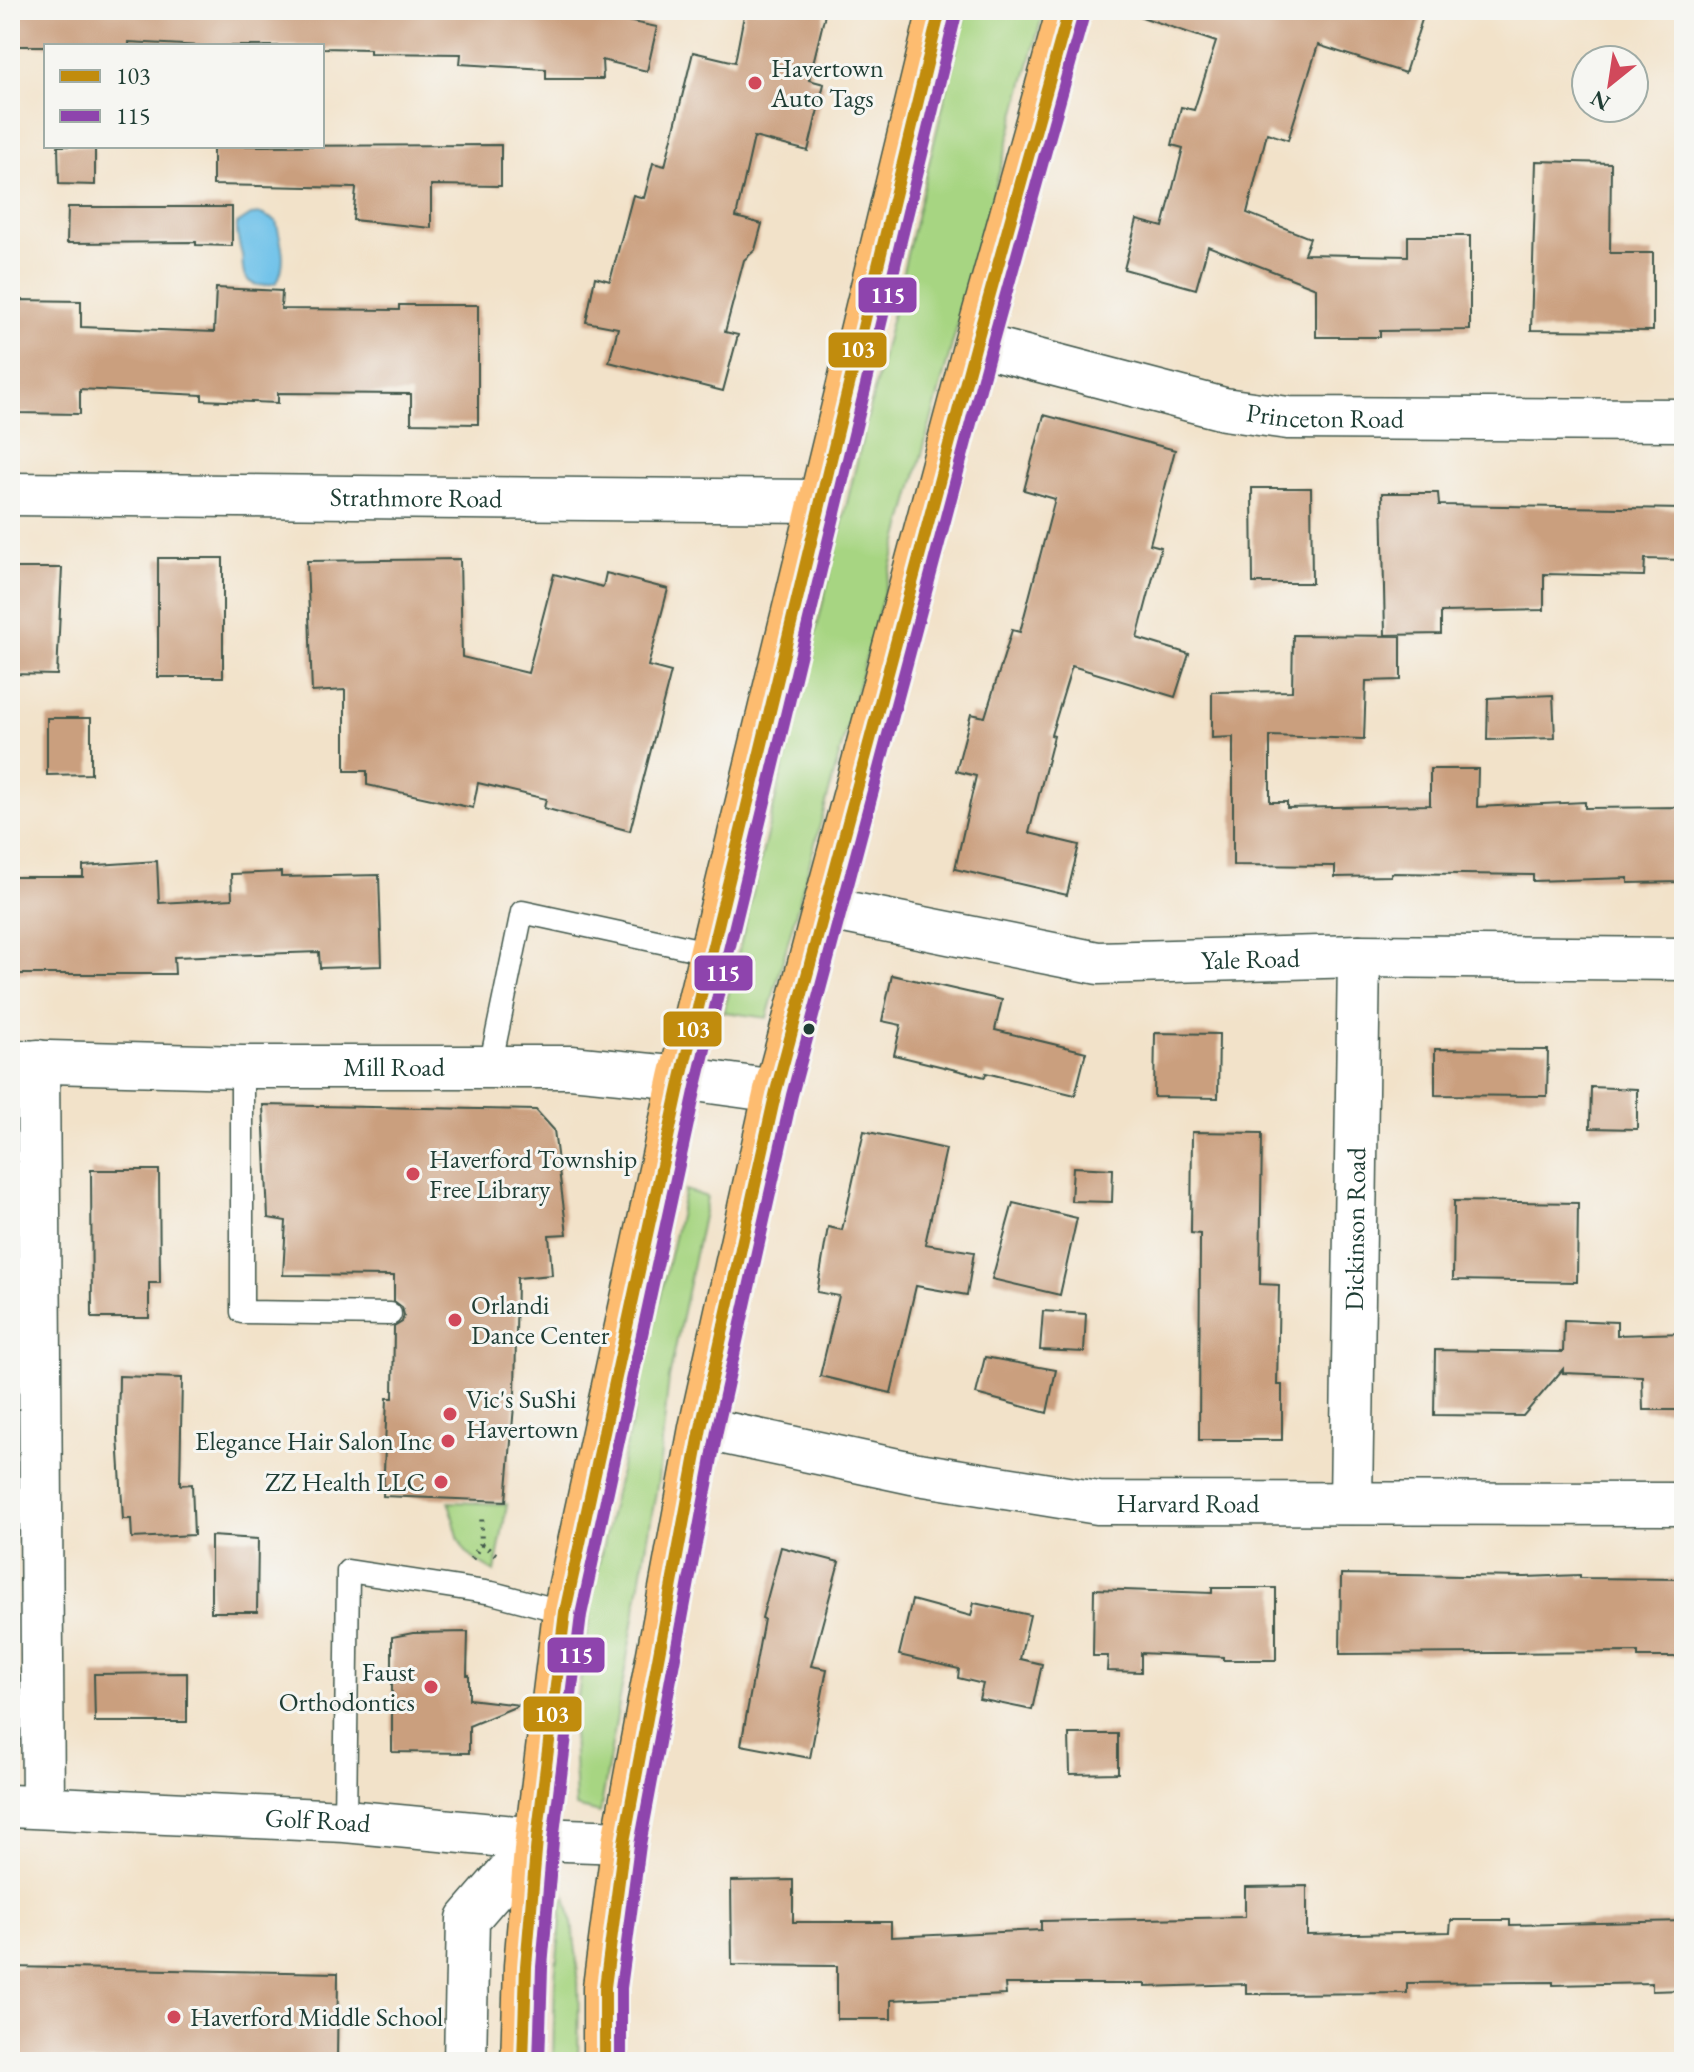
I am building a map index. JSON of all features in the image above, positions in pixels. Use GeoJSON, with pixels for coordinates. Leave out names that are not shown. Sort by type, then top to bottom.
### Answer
{"type":"FeatureCollection","features":[{"type":"Feature","properties":{"kind":"main road"},"geometry":{"type":"LineString","coordinates":[[523,2062],[526,1966],[537,1839],[565,1612],[681,1078],[940,10]]}},
{"type":"Feature","properties":{"kind":"main road"},"geometry":{"type":"LineString","coordinates":[[605,2062],[605,1987],[624,1842],[701,1428],[776,1091],[1069,10]]}},
{"type":"Feature","properties":{"kind":"street","name":"Princeton Road"},"geometry":{"type":"LineString","coordinates":[[976,344],[1224,409],[1288,418],[1684,420]]}},
{"type":"Feature","properties":{"kind":"street","name":"Strathmore Road"},"geometry":{"type":"LineString","coordinates":[[10,494],[821,501]]}},
{"type":"Feature","properties":{"kind":"street","name":"Yale Road"},"geometry":{"type":"LineString","coordinates":[[824,908],[1098,963],[1359,956],[1684,959]]}},
{"type":"Feature","properties":{"kind":"street","name":"Dickinson Road"},"geometry":{"type":"LineString","coordinates":[[1351,1503],[1359,956]]}},
{"type":"Feature","properties":{"kind":"street","name":"Mill Road"},"geometry":{"type":"LineString","coordinates":[[24,1061],[242,1067],[571,1067],[776,1091]]}},
{"type":"Feature","properties":{"kind":"street"},"geometry":{"type":"LineString","coordinates":[[24,1061],[27,1806]]}},
{"type":"Feature","properties":{"kind":"street","name":"Harvard Road"},"geometry":{"type":"LineString","coordinates":[[701,1428],[912,1473],[1098,1503],[1684,1504]]}},
{"type":"Feature","properties":{"kind":"street","name":"Golf Road"},"geometry":{"type":"LineString","coordinates":[[27,1806],[345,1821],[537,1839],[624,1842]]}},
{"type":"Feature","properties":{"kind":"street"},"geometry":{"type":"LineString","coordinates":[[465,2062],[468,1919],[537,1839]]}},
{"type":"Feature","properties":{"kind":"lane"},"geometry":{"type":"LineString","coordinates":[[490,1067],[522,912],[712,953]]}},
{"type":"Feature","properties":{"kind":"lane"},"geometry":{"type":"LineString","coordinates":[[242,1067],[242,1312],[390,1314]]}},
{"type":"Feature","properties":{"kind":"lane"},"geometry":{"type":"LineString","coordinates":[[345,1821],[348,1571],[492,1593],[565,1612]]}},
{"type":"Feature","properties":{"kind":"path"},"geometry":{"type":"LineString","coordinates":[[472,1559],[481,1544],[482,1515]]}},
{"type":"Feature","properties":{"kind":"path"},"geometry":{"type":"LineString","coordinates":[[481,1544],[498,1556]]}},
{"type":"Feature","properties":{"kind":"green space"},"geometry":{"type":"Polygon","coordinates":[[[966,10],[1044,10],[767,1018],[724,1012],[966,10]]]}},
{"type":"Feature","properties":{"kind":"green space"},"geometry":{"type":"Polygon","coordinates":[[[685,1190],[707,1197],[669,1378],[658,1480],[600,1813],[576,1807],[573,1730],[595,1580],[685,1190]]]}},
{"type":"Feature","properties":{"kind":"green space"},"geometry":{"type":"Polygon","coordinates":[[[449,1502],[507,1504],[495,1572],[472,1558],[461,1544],[449,1502]]]}},
{"type":"Feature","properties":{"kind":"green space"},"geometry":{"type":"Polygon","coordinates":[[[566,1896],[577,1958],[578,2062],[553,2062],[555,1977],[566,1896]]]}},
{"type":"Feature","properties":{"kind":"water"},"geometry":{"type":"Polygon","coordinates":[[[261,214],[276,221],[283,259],[277,282],[263,285],[250,282],[244,274],[237,228],[237,224],[251,215],[261,214]]]}},
{"type":"Feature","properties":{"kind":"building"},"geometry":{"type":"Polygon","coordinates":[[[10,10],[602,10],[602,16],[657,27],[647,71],[602,60],[603,79],[546,79],[546,69],[460,64],[461,54],[370,53],[370,49],[324,48],[324,44],[129,42],[10,46],[10,10]]]}},
{"type":"Feature","properties":{"kind":"building"},"geometry":{"type":"Polygon","coordinates":[[[745,10],[826,10],[809,80],[824,84],[808,151],[754,137],[736,217],[762,224],[755,250],[744,260],[725,332],[738,335],[723,391],[609,362],[618,328],[586,322],[595,277],[610,281],[633,195],[644,198],[653,163],[665,166],[693,52],[735,62],[745,10]]]}},
{"type":"Feature","properties":{"kind":"building"},"geometry":{"type":"Polygon","coordinates":[[[1140,10],[1425,10],[1405,73],[1318,45],[1288,140],[1267,133],[1247,213],[1310,238],[1304,254],[1408,256],[1408,236],[1470,236],[1470,330],[1380,331],[1380,337],[1316,337],[1316,288],[1208,246],[1196,289],[1124,269],[1137,220],[1163,227],[1183,148],[1172,145],[1181,107],[1194,110],[1216,42],[1139,16],[1140,10]]]}},
{"type":"Feature","properties":{"kind":"building"},"geometry":{"type":"Polygon","coordinates":[[[501,145],[501,186],[431,185],[431,228],[353,220],[356,188],[213,185],[213,148],[501,145]]]}},
{"type":"Feature","properties":{"kind":"building"},"geometry":{"type":"Polygon","coordinates":[[[58,148],[95,148],[95,185],[59,184],[58,148]]]}},
{"type":"Feature","properties":{"kind":"building"},"geometry":{"type":"Polygon","coordinates":[[[1536,161],[1611,163],[1610,253],[1653,253],[1653,331],[1531,330],[1536,161]]]}},
{"type":"Feature","properties":{"kind":"building"},"geometry":{"type":"Polygon","coordinates":[[[68,207],[232,207],[232,246],[196,245],[196,242],[67,243],[68,207]]]}},
{"type":"Feature","properties":{"kind":"building"},"geometry":{"type":"Polygon","coordinates":[[[216,288],[282,291],[281,309],[399,310],[399,305],[478,305],[478,424],[411,423],[411,394],[278,393],[278,403],[202,400],[202,395],[80,389],[80,414],[16,413],[17,300],[81,301],[81,327],[214,332],[216,288]]]}},
{"type":"Feature","properties":{"kind":"building"},"geometry":{"type":"Polygon","coordinates":[[[1044,415],[1175,450],[1150,544],[1161,547],[1137,638],[1189,654],[1175,697],[1072,666],[1051,735],[1054,736],[1029,833],[1079,845],[1067,895],[955,869],[976,776],[956,771],[971,714],[985,717],[1012,630],[1020,632],[1055,499],[1024,490],[1044,415]]]}},
{"type":"Feature","properties":{"kind":"building"},"geometry":{"type":"Polygon","coordinates":[[[1252,488],[1311,488],[1312,583],[1253,583],[1252,488]]]}},
{"type":"Feature","properties":{"kind":"building"},"geometry":{"type":"Polygon","coordinates":[[[1382,493],[1438,493],[1439,505],[1684,509],[1684,560],[1645,559],[1644,576],[1544,574],[1544,610],[1441,612],[1441,634],[1385,635],[1382,493]]]}},
{"type":"Feature","properties":{"kind":"building"},"geometry":{"type":"Polygon","coordinates":[[[158,558],[223,558],[223,677],[158,677],[158,558]]]}},
{"type":"Feature","properties":{"kind":"building"},"geometry":{"type":"Polygon","coordinates":[[[460,559],[462,657],[528,673],[554,574],[603,587],[606,573],[668,589],[648,666],[671,672],[630,831],[544,808],[546,799],[478,783],[473,808],[367,785],[367,771],[345,771],[345,690],[312,692],[307,561],[460,559]]]}},
{"type":"Feature","properties":{"kind":"building"},"geometry":{"type":"Polygon","coordinates":[[[10,568],[62,568],[57,675],[10,674],[10,568]]]}},
{"type":"Feature","properties":{"kind":"building"},"geometry":{"type":"Polygon","coordinates":[[[1293,635],[1401,636],[1401,680],[1366,681],[1364,739],[1270,736],[1270,802],[1287,802],[1287,808],[1430,805],[1430,769],[1478,769],[1477,807],[1585,802],[1585,808],[1684,807],[1684,882],[1628,883],[1628,878],[1533,881],[1533,875],[1391,873],[1391,876],[1335,877],[1335,866],[1233,865],[1233,737],[1212,738],[1212,692],[1292,691],[1293,635]]]}},
{"type":"Feature","properties":{"kind":"building"},"geometry":{"type":"Polygon","coordinates":[[[1553,695],[1555,738],[1487,740],[1488,698],[1553,695]]]}},
{"type":"Feature","properties":{"kind":"building"},"geometry":{"type":"Polygon","coordinates":[[[47,718],[91,718],[91,774],[47,775],[47,718]]]}},
{"type":"Feature","properties":{"kind":"building"},"geometry":{"type":"Polygon","coordinates":[[[157,861],[159,903],[232,899],[231,874],[281,872],[281,877],[379,875],[382,966],[320,968],[319,952],[174,957],[175,974],[10,974],[10,877],[83,877],[83,866],[157,861]]]}},
{"type":"Feature","properties":{"kind":"building"},"geometry":{"type":"Polygon","coordinates":[[[892,975],[1002,1000],[995,1030],[1086,1052],[1075,1095],[894,1055],[901,1025],[882,1021],[892,975]]]}},
{"type":"Feature","properties":{"kind":"building"},"geometry":{"type":"Polygon","coordinates":[[[1155,1033],[1219,1034],[1218,1098],[1154,1097],[1155,1033]]]}},
{"type":"Feature","properties":{"kind":"building"},"geometry":{"type":"Polygon","coordinates":[[[1435,1049],[1548,1050],[1547,1096],[1435,1095],[1435,1049]]]}},
{"type":"Feature","properties":{"kind":"building"},"geometry":{"type":"Polygon","coordinates":[[[1591,1087],[1637,1089],[1637,1129],[1590,1128],[1591,1087]]]}},
{"type":"Feature","properties":{"kind":"building","name":"Haverford Township Free Library"},"geometry":{"type":"Polygon","coordinates":[[[263,1105],[536,1110],[554,1130],[567,1234],[549,1235],[552,1275],[517,1278],[515,1394],[506,1501],[383,1496],[387,1398],[393,1398],[394,1327],[402,1322],[404,1315],[402,1307],[394,1301],[394,1276],[283,1275],[286,1221],[268,1218],[263,1105]]]}},
{"type":"Feature","properties":{"kind":"building"},"geometry":{"type":"Polygon","coordinates":[[[864,1131],[946,1149],[925,1244],[974,1252],[967,1295],[916,1286],[891,1393],[820,1376],[839,1296],[817,1292],[828,1227],[842,1230],[864,1131]]]}},
{"type":"Feature","properties":{"kind":"building"},"geometry":{"type":"Polygon","coordinates":[[[1192,1132],[1262,1133],[1260,1284],[1279,1285],[1277,1385],[1282,1385],[1282,1440],[1199,1440],[1200,1234],[1191,1233],[1192,1132]]]}},
{"type":"Feature","properties":{"kind":"building"},"geometry":{"type":"Polygon","coordinates":[[[1073,1167],[1113,1169],[1112,1202],[1071,1201],[1073,1167]]]}},
{"type":"Feature","properties":{"kind":"building"},"geometry":{"type":"Polygon","coordinates":[[[91,1170],[159,1170],[160,1283],[149,1283],[149,1318],[92,1318],[91,1170]]]}},
{"type":"Feature","properties":{"kind":"building"},"geometry":{"type":"Polygon","coordinates":[[[1454,1201],[1578,1203],[1577,1282],[1453,1280],[1454,1201]]]}},
{"type":"Feature","properties":{"kind":"building"},"geometry":{"type":"Polygon","coordinates":[[[1013,1203],[1077,1218],[1060,1295],[992,1279],[1013,1203]]]}},
{"type":"Feature","properties":{"kind":"building"},"geometry":{"type":"Polygon","coordinates":[[[1043,1311],[1086,1314],[1084,1352],[1040,1350],[1043,1311]]]}},
{"type":"Feature","properties":{"kind":"building"},"geometry":{"type":"Polygon","coordinates":[[[1564,1320],[1617,1322],[1617,1335],[1684,1333],[1684,1410],[1643,1410],[1642,1376],[1563,1373],[1563,1369],[1523,1416],[1434,1415],[1435,1350],[1563,1352],[1564,1320]]]}},
{"type":"Feature","properties":{"kind":"building"},"geometry":{"type":"Polygon","coordinates":[[[985,1357],[1056,1370],[1047,1413],[976,1394],[985,1357]]]}},
{"type":"Feature","properties":{"kind":"building"},"geometry":{"type":"Polygon","coordinates":[[[119,1376],[182,1378],[180,1485],[192,1484],[194,1535],[132,1538],[131,1519],[123,1519],[118,1436],[119,1376]]]}},
{"type":"Feature","properties":{"kind":"building"},"geometry":{"type":"Polygon","coordinates":[[[211,1536],[258,1539],[257,1612],[211,1612],[211,1536]]]}},
{"type":"Feature","properties":{"kind":"building"},"geometry":{"type":"Polygon","coordinates":[[[781,1547],[839,1562],[811,1666],[827,1669],[810,1758],[741,1745],[762,1618],[781,1547]]]}},
{"type":"Feature","properties":{"kind":"building"},"geometry":{"type":"Polygon","coordinates":[[[1341,1574],[1580,1575],[1580,1578],[1684,1579],[1684,1624],[1677,1626],[1678,1657],[1638,1657],[1638,1652],[1340,1654],[1341,1574]]]}},
{"type":"Feature","properties":{"kind":"building"},"geometry":{"type":"Polygon","coordinates":[[[1212,1588],[1276,1588],[1276,1660],[1223,1660],[1223,1657],[1141,1653],[1141,1672],[1107,1671],[1108,1656],[1093,1656],[1094,1589],[1212,1593],[1212,1588]]]}},
{"type":"Feature","properties":{"kind":"building"},"geometry":{"type":"Polygon","coordinates":[[[912,1600],[971,1616],[974,1603],[1030,1615],[1020,1659],[1042,1664],[1032,1710],[979,1699],[983,1684],[958,1678],[959,1669],[899,1655],[912,1600]]]}},
{"type":"Feature","properties":{"kind":"building","name":"Faust Orthodontics"},"geometry":{"type":"Polygon","coordinates":[[[468,1632],[469,1699],[520,1705],[469,1726],[469,1753],[392,1752],[392,1637],[413,1633],[468,1632]]]}},
{"type":"Feature","properties":{"kind":"building"},"geometry":{"type":"Polygon","coordinates":[[[187,1673],[187,1722],[95,1722],[94,1674],[187,1673]]]}},
{"type":"Feature","properties":{"kind":"building"},"geometry":{"type":"Polygon","coordinates":[[[1069,1734],[1118,1734],[1118,1773],[1070,1774],[1069,1734]]]}},
{"type":"Feature","properties":{"kind":"building"},"geometry":{"type":"Polygon","coordinates":[[[793,1880],[793,1922],[891,1922],[891,1937],[1041,1930],[1041,1921],[1245,1917],[1245,1887],[1307,1886],[1307,1935],[1450,1932],[1451,1920],[1510,1920],[1510,1925],[1684,1921],[1684,1990],[1652,1991],[1652,1983],[1407,1983],[1407,1993],[1246,1994],[1246,1984],[1145,1987],[1145,1984],[1005,1984],[1006,1995],[891,2000],[891,2019],[837,2019],[837,1966],[732,1965],[731,1881],[793,1880]]]}},
{"type":"Feature","properties":{"kind":"building","name":"Haverford Middle School"},"geometry":{"type":"Polygon","coordinates":[[[10,1967],[338,1973],[337,2062],[10,2062],[10,1967]]]}},
{"type":"Feature","properties":{"kind":"transit line","name":"103"},"geometry":{"type":"LineString","coordinates":[[523,2062],[526,1966],[537,1839],[565,1612],[681,1078],[940,10]]}},
{"type":"Feature","properties":{"kind":"transit line","name":"103"},"geometry":{"type":"LineString","coordinates":[[605,2062],[605,1987],[624,1842],[701,1428],[776,1091],[1069,10]]}},
{"type":"Feature","properties":{"kind":"transit line","name":"115"},"geometry":{"type":"LineString","coordinates":[[539,2062],[542,1967],[553,1841],[581,1615],[697,1082],[956,14]]}},
{"type":"Feature","properties":{"kind":"transit line","name":"115"},"geometry":{"type":"LineString","coordinates":[[621,2062],[621,1988],[640,1845],[717,1431],[792,1095],[991,348],[1084,14]]}},
{"type":"Feature","properties":{"kind":"place","name":"Havertown Auto Tags"},"geometry":{"type":"Point","coordinates":[755,83]}},
{"type":"Feature","properties":{"kind":"place","name":"Haverford Township Free Library"},"geometry":{"type":"Point","coordinates":[413,1174]}},
{"type":"Feature","properties":{"kind":"place","name":"Orlandi Dance Center"},"geometry":{"type":"Point","coordinates":[455,1320]}},
{"type":"Feature","properties":{"kind":"place","name":"Vic's SuShi Havertown"},"geometry":{"type":"Point","coordinates":[450,1414]}},
{"type":"Feature","properties":{"kind":"place","name":"Elegance Hair Salon Inc"},"geometry":{"type":"Point","coordinates":[448,1441]}},
{"type":"Feature","properties":{"kind":"place","name":"ZZ Health LLC"},"geometry":{"type":"Point","coordinates":[441,1482]}},
{"type":"Feature","properties":{"kind":"place","name":"Faust Orthodontics"},"geometry":{"type":"Point","coordinates":[431,1687]}},
{"type":"Feature","properties":{"kind":"place","name":"Haverford Middle School"},"geometry":{"type":"Point","coordinates":[174,2017]}}]}
